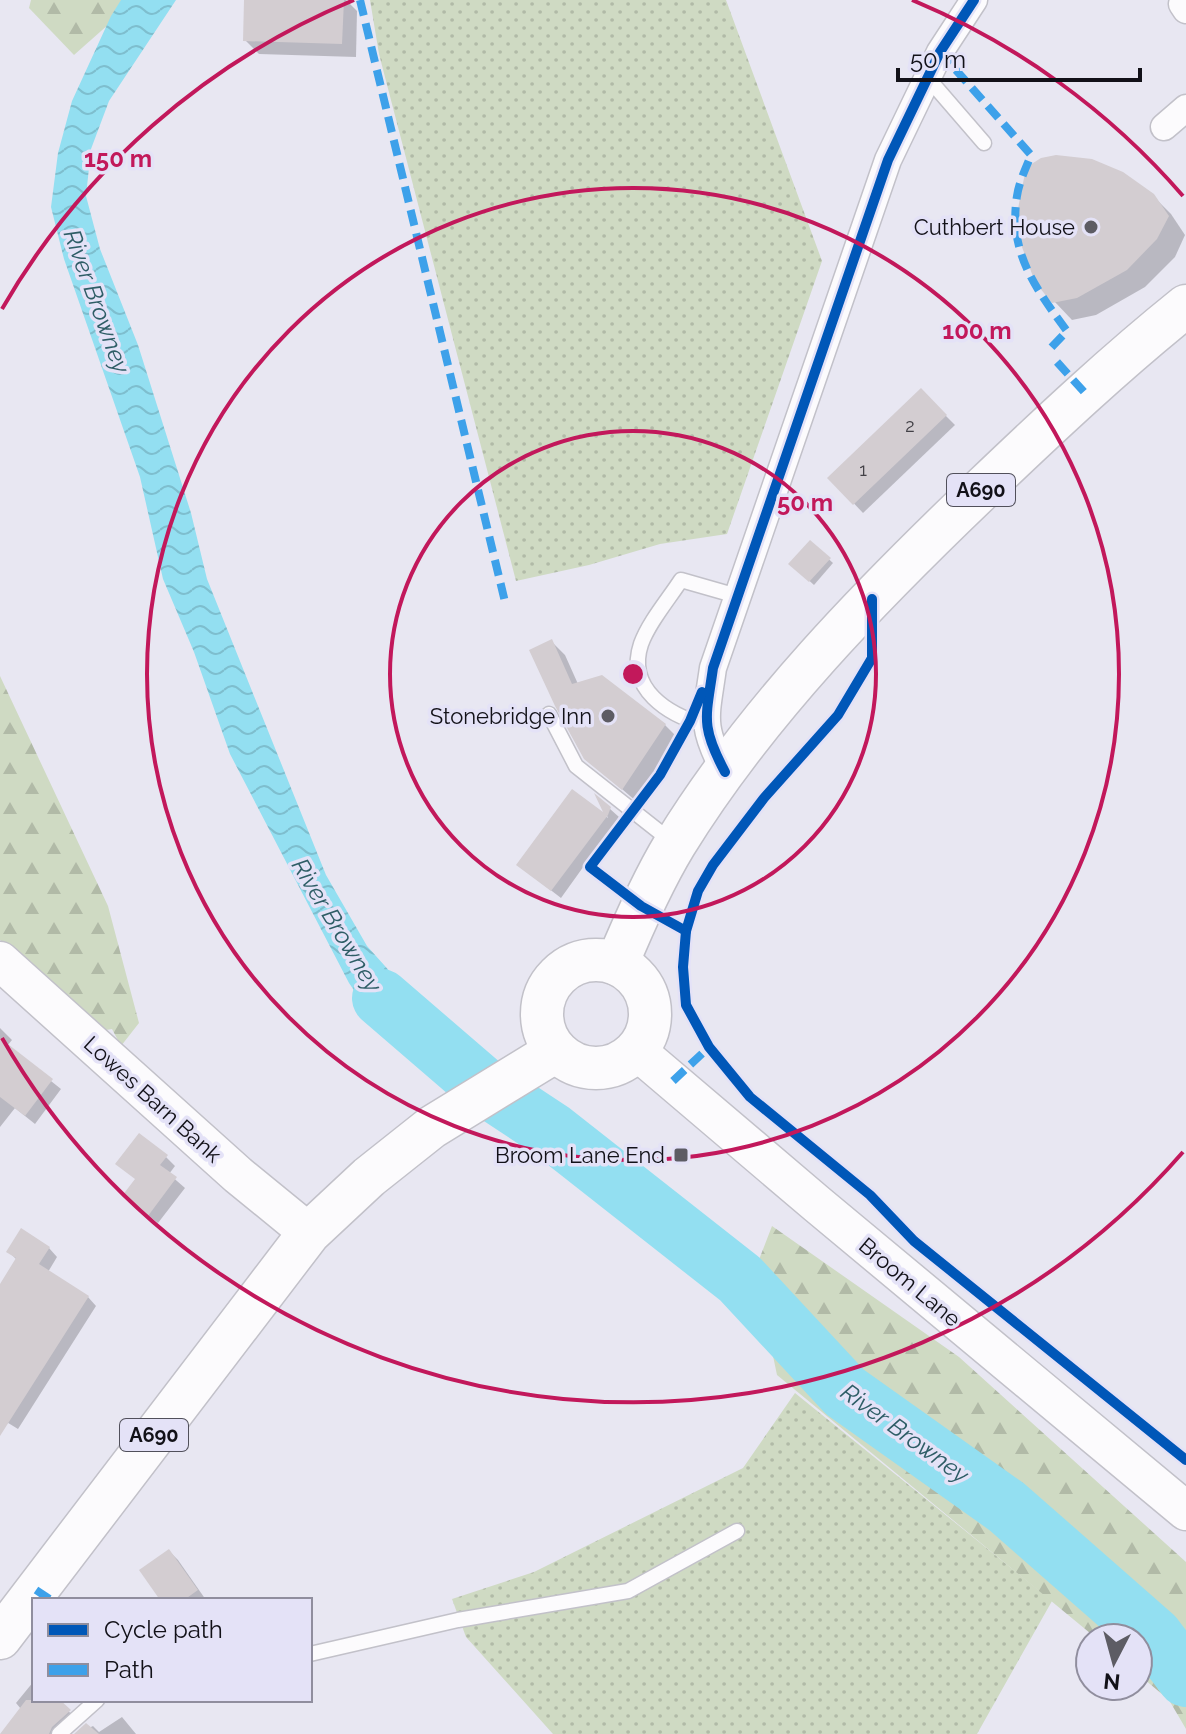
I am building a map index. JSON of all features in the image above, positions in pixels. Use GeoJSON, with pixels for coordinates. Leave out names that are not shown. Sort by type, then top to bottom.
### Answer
{"type":"FeatureCollection","features":[{"type":"Feature","properties":{"kind":"main road","name":"A690"},"geometry":{"type":"LineString","coordinates":[[617,964],[641,906],[675,844],[725,772],[791,688],[908,559],[1085,393],[1186,306]]}},
{"type":"Feature","properties":{"kind":"main road"},"geometry":{"type":"LineString","coordinates":[[593,960],[617,964],[632,973],[643,986],[651,1019],[646,1036],[637,1051],[623,1062],[606,1068],[587,1068],[570,1063],[546,1038],[542,1006],[547,990],[556,976],[569,966],[593,960]]}},
{"type":"Feature","properties":{"kind":"main road","name":"Lowes Barn Bank"},"geometry":{"type":"LineString","coordinates":[[0,961],[227,1165],[309,1233]]}},
{"type":"Feature","properties":{"kind":"main road","name":"A690"},"geometry":{"type":"LineString","coordinates":[[8,1621],[309,1233],[369,1177],[432,1127],[556,1051]]}},
{"type":"Feature","properties":{"kind":"main road","name":"Broom Lane"},"geometry":{"type":"LineString","coordinates":[[637,1051],[1186,1511]]}},
{"type":"Feature","properties":{"kind":"street"},"geometry":{"type":"LineString","coordinates":[[725,772],[709,742],[705,725],[713,668],[888,160],[940,52],[974,0]]}},
{"type":"Feature","properties":{"kind":"street"},"geometry":{"type":"LineString","coordinates":[[1164,127],[1186,108]]}},
{"type":"Feature","properties":{"kind":"lane"},"geometry":{"type":"LineString","coordinates":[[927,77],[984,143]]}},
{"type":"Feature","properties":{"kind":"lane"},"geometry":{"type":"LineString","coordinates":[[705,725],[667,711],[645,689],[636,664],[642,641],[681,580],[737,596]]}},
{"type":"Feature","properties":{"kind":"lane"},"geometry":{"type":"LineString","coordinates":[[549,714],[576,766],[675,844]]}},
{"type":"Feature","properties":{"kind":"lane"},"geometry":{"type":"LineString","coordinates":[[312,1654],[458,1620],[628,1591],[737,1531]]}},
{"type":"Feature","properties":{"kind":"lane"},"geometry":{"type":"LineString","coordinates":[[59,1734],[95,1702]]}},
{"type":"Feature","properties":{"kind":"green space"},"geometry":{"type":"Polygon","coordinates":[[[31,0],[136,0],[74,55],[29,8],[31,0]]]}},
{"type":"Feature","properties":{"kind":"green space"},"geometry":{"type":"Polygon","coordinates":[[[370,0],[726,0],[822,261],[727,534],[660,544],[589,565],[516,581],[379,54],[370,0]]]}},
{"type":"Feature","properties":{"kind":"green space"},"geometry":{"type":"Polygon","coordinates":[[[0,676],[108,906],[139,1023],[121,1046],[112,1029],[100,1031],[0,940],[0,676]]]}},
{"type":"Feature","properties":{"kind":"green space"},"geometry":{"type":"Polygon","coordinates":[[[772,1226],[959,1357],[1186,1562],[1186,1729],[1169,1700],[1154,1687],[1154,1622],[1077,1622],[777,1375],[755,1270],[772,1226]]]}},
{"type":"Feature","properties":{"kind":"green space"},"geometry":{"type":"Polygon","coordinates":[[[795,1393],[1052,1601],[977,1734],[553,1734],[466,1637],[452,1599],[534,1572],[743,1468],[795,1393]]]}},
{"type":"Feature","properties":{"kind":"water"},"geometry":{"type":"Polygon","coordinates":[[[121,0],[176,0],[109,101],[91,149],[86,196],[100,249],[138,345],[191,513],[207,579],[326,875],[367,946],[410,994],[459,1036],[425,1067],[388,1040],[349,983],[230,754],[194,652],[163,579],[140,477],[64,259],[51,207],[58,153],[72,101],[121,0]]]}},
{"type":"Feature","properties":{"kind":"building"},"geometry":{"type":"Polygon","coordinates":[[[244,0],[344,0],[342,44],[243,41],[244,0]]]}},
{"type":"Feature","properties":{"kind":"building","name":"Cuthbert House"},"geometry":{"type":"Polygon","coordinates":[[[1056,155],[1092,159],[1123,172],[1154,194],[1169,216],[1157,239],[1127,270],[1077,298],[1052,303],[1035,282],[1022,247],[1017,214],[1024,178],[1030,165],[1041,158],[1056,155]]]}},
{"type":"Feature","properties":{"kind":"building"},"geometry":{"type":"Polygon","coordinates":[[[921,388],[947,415],[853,505],[827,478],[921,388]]]}},
{"type":"Feature","properties":{"kind":"building"},"geometry":{"type":"Polygon","coordinates":[[[810,540],[831,558],[809,582],[788,564],[810,540]]]}},
{"type":"Feature","properties":{"kind":"building","name":"Stonebridge Inn"},"geometry":{"type":"Polygon","coordinates":[[[552,639],[572,684],[602,675],[666,724],[622,790],[584,759],[529,650],[552,639]]]}},
{"type":"Feature","properties":{"kind":"building"},"geometry":{"type":"Polygon","coordinates":[[[572,789],[603,812],[594,793],[611,807],[551,891],[516,865],[572,789]]]}},
{"type":"Feature","properties":{"kind":"building"},"geometry":{"type":"Polygon","coordinates":[[[0,1038],[53,1079],[25,1116],[0,1097],[0,1038]]]}},
{"type":"Feature","properties":{"kind":"building"},"geometry":{"type":"Polygon","coordinates":[[[139,1133],[168,1155],[160,1165],[177,1177],[148,1216],[122,1196],[135,1179],[115,1164],[139,1133]]]}},
{"type":"Feature","properties":{"kind":"building"},"geometry":{"type":"Polygon","coordinates":[[[21,1228],[50,1247],[39,1264],[89,1296],[0,1436],[0,1284],[16,1258],[6,1252],[21,1228]]]}},
{"type":"Feature","properties":{"kind":"building"},"geometry":{"type":"Polygon","coordinates":[[[169,1549],[198,1590],[187,1598],[159,1598],[139,1570],[169,1549]]]}},
{"type":"Feature","properties":{"kind":"building"},"geometry":{"type":"Polygon","coordinates":[[[26,1700],[62,1702],[71,1710],[52,1727],[49,1734],[0,1734],[26,1700]]]}},
{"type":"Feature","properties":{"kind":"building"},"geometry":{"type":"Polygon","coordinates":[[[86,1723],[99,1734],[74,1734],[86,1723]]]}},
{"type":"Feature","properties":{"kind":"waterway","name":"River Browney"},"geometry":{"type":"LineString","coordinates":[[381,998],[482,1085],[553,1132],[740,1279],[845,1392],[1007,1507],[1154,1636],[1186,1678]]}},
{"type":"Feature","properties":{"kind":"marked path"},"geometry":{"type":"LineString","coordinates":[[360,0],[506,606]]}},
{"type":"Feature","properties":{"kind":"marked path"},"geometry":{"type":"LineString","coordinates":[[940,52],[1031,155],[1021,180],[1015,216],[1027,269],[1067,331],[1048,351]]}},
{"type":"Feature","properties":{"kind":"marked path"},"geometry":{"type":"LineString","coordinates":[[1057,362],[1085,393]]}},
{"type":"Feature","properties":{"kind":"marked path"},"geometry":{"type":"LineString","coordinates":[[673,1081],[709,1047]]}},
{"type":"Feature","properties":{"kind":"marked path"},"geometry":{"type":"LineString","coordinates":[[36,1590],[48,1598]]}},
{"type":"Feature","properties":{"kind":"cycle path"},"geometry":{"type":"LineString","coordinates":[[725,772],[708,732],[708,699],[713,668],[888,160],[940,52],[974,0]]}},
{"type":"Feature","properties":{"kind":"cycle path"},"geometry":{"type":"LineString","coordinates":[[872,599],[872,658],[838,715],[764,798],[713,865],[698,891],[686,931],[683,967],[686,1005],[709,1047],[750,1097],[870,1195],[914,1241],[1186,1460]]}},
{"type":"Feature","properties":{"kind":"cycle path"},"geometry":{"type":"LineString","coordinates":[[686,931],[641,906],[590,867],[660,775],[702,692]]}},
{"type":"Feature","properties":{"kind":"place","name":"Cuthbert House"},"geometry":{"type":"Point","coordinates":[1091,227]}},
{"type":"Feature","properties":{"kind":"place","name":"Stonebridge Inn"},"geometry":{"type":"Point","coordinates":[608,716]}},
{"type":"Feature","properties":{"kind":"place","name":"Broom Lane End"},"geometry":{"type":"Point","coordinates":[681,1155]}}]}
